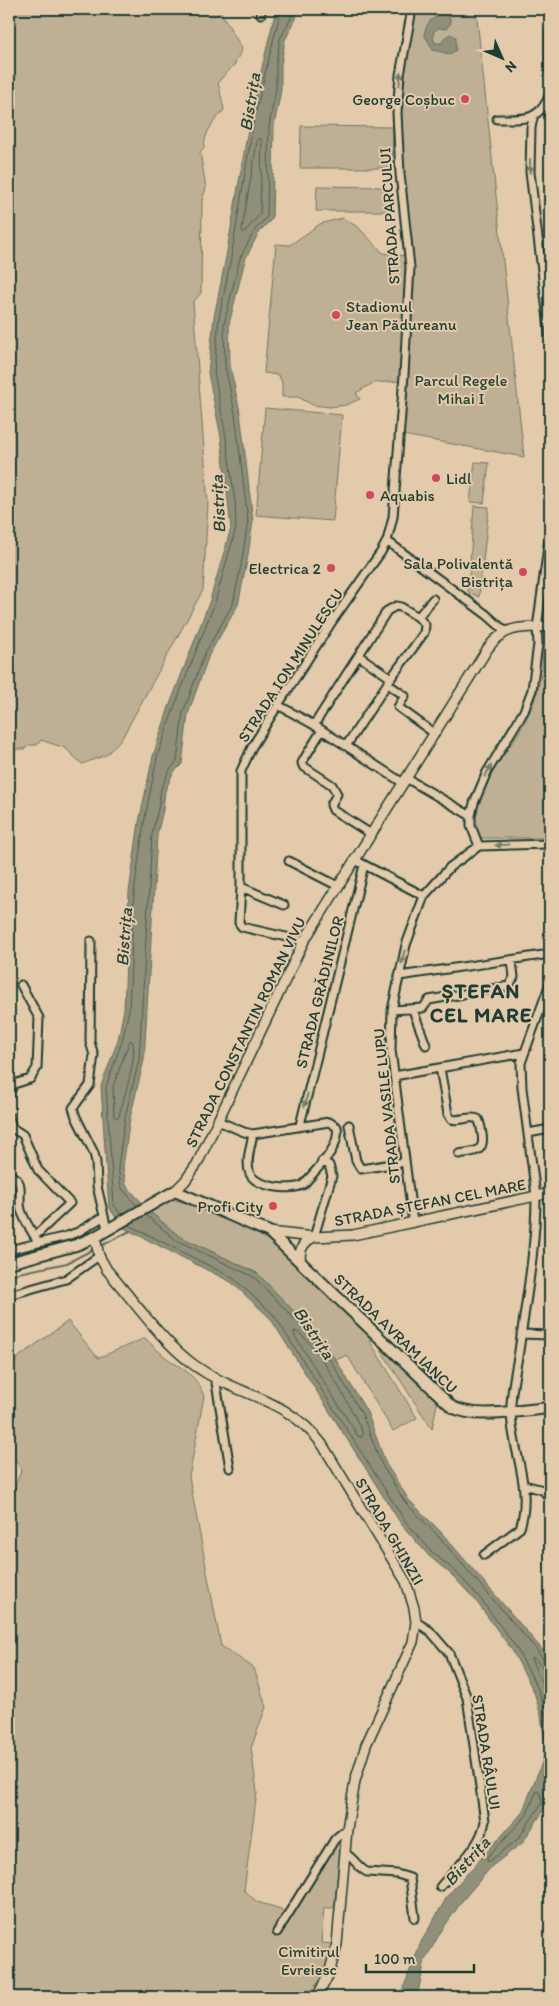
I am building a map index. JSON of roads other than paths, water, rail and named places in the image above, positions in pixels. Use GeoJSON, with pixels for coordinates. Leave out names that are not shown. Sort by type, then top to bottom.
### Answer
{"type":"FeatureCollection","features":[{"type":"Feature","properties":{"kind":"main road"},"geometry":{"type":"LineString","coordinates":[[9,1263],[95,1239],[107,1230],[175,1191]]}},
{"type":"Feature","properties":{"kind":"main road","name":"STRADA ȘTEFAN CEL MARE"},"geometry":{"type":"LineString","coordinates":[[175,1191],[269,1232]]}},
{"type":"Feature","properties":{"kind":"main road","name":"STRADA AVRAM IANCU"},"geometry":{"type":"LineString","coordinates":[[269,1232],[452,1407],[462,1412],[480,1414],[550,1408]]}},
{"type":"Feature","properties":{"kind":"street","name":"STRADA PARCULUI"},"geometry":{"type":"LineString","coordinates":[[387,541],[393,516],[410,267],[397,128],[400,75],[412,9]]}},
{"type":"Feature","properties":{"kind":"street"},"geometry":{"type":"LineString","coordinates":[[550,31],[550,71]]}},
{"type":"Feature","properties":{"kind":"street"},"geometry":{"type":"LineString","coordinates":[[550,94],[547,103],[533,118],[530,172],[550,336]]}},
{"type":"Feature","properties":{"kind":"street"},"geometry":{"type":"LineString","coordinates":[[497,119],[533,118]]}},
{"type":"Feature","properties":{"kind":"street"},"geometry":{"type":"LineString","coordinates":[[550,532],[536,628],[538,644],[536,671],[529,697],[517,724],[480,788],[471,816],[471,826],[479,846],[550,844]]}},
{"type":"Feature","properties":{"kind":"street"},"geometry":{"type":"LineString","coordinates":[[387,541],[487,615],[505,631],[550,626]]}},
{"type":"Feature","properties":{"kind":"street","name":"STRADA ION MINULESCU"},"geometry":{"type":"LineString","coordinates":[[304,941],[240,925],[241,771],[252,748],[278,705],[387,541]]}},
{"type":"Feature","properties":{"kind":"street"},"geometry":{"type":"LineString","coordinates":[[418,618],[432,599]]}},
{"type":"Feature","properties":{"kind":"street"},"geometry":{"type":"LineString","coordinates":[[314,725],[387,611],[392,607],[401,607],[418,618],[425,625],[424,633],[389,681],[346,746]]}},
{"type":"Feature","properties":{"kind":"street","name":"STRADA CONSTANTIN ROMAN VIVU"},"geometry":{"type":"LineString","coordinates":[[175,1191],[197,1164],[304,941],[488,648],[495,638],[505,631]]}},
{"type":"Feature","properties":{"kind":"street"},"geometry":{"type":"LineString","coordinates":[[359,656],[405,696],[398,707],[435,734]]}},
{"type":"Feature","properties":{"kind":"street"},"geometry":{"type":"LineString","coordinates":[[278,705],[405,781],[471,816]]}},
{"type":"Feature","properties":{"kind":"street"},"geometry":{"type":"LineString","coordinates":[[322,730],[302,763],[307,770],[335,787],[337,794],[331,805],[333,810],[371,834]]}},
{"type":"Feature","properties":{"kind":"street","name":"STRADA VASILE LUPU"},"geometry":{"type":"LineString","coordinates":[[412,1223],[391,1050],[392,1010],[406,945],[424,896],[450,866],[479,846]]}},
{"type":"Feature","properties":{"kind":"street"},"geometry":{"type":"LineString","coordinates":[[355,860],[424,896]]}},
{"type":"Feature","properties":{"kind":"street"},"geometry":{"type":"LineString","coordinates":[[289,861],[338,886]]}},
{"type":"Feature","properties":{"kind":"street","name":"STRADA GRĂDINILOR"},"geometry":{"type":"LineString","coordinates":[[300,1125],[364,865]]}},
{"type":"Feature","properties":{"kind":"street"},"geometry":{"type":"LineString","coordinates":[[241,887],[284,905]]}},
{"type":"Feature","properties":{"kind":"street"},"geometry":{"type":"LineString","coordinates":[[91,941],[90,1042],[94,1054],[93,1065],[90,1085],[73,1108],[76,1118],[94,1153],[97,1186],[107,1230]]}},
{"type":"Feature","properties":{"kind":"street"},"geometry":{"type":"LineString","coordinates":[[399,976],[550,954]]}},
{"type":"Feature","properties":{"kind":"street"},"geometry":{"type":"LineString","coordinates":[[392,1010],[424,1008],[429,1000],[509,986],[514,977],[512,961]]}},
{"type":"Feature","properties":{"kind":"street"},"geometry":{"type":"LineString","coordinates":[[484,1555],[520,1528],[524,1510],[524,1485],[511,1411],[536,1212],[536,1196],[522,1088],[521,1063],[550,983]]}},
{"type":"Feature","properties":{"kind":"street"},"geometry":{"type":"LineString","coordinates":[[9,1093],[14,1084],[30,1079],[37,1068],[39,1018],[21,985]]}},
{"type":"Feature","properties":{"kind":"street"},"geometry":{"type":"LineString","coordinates":[[413,1010],[426,1045]]}},
{"type":"Feature","properties":{"kind":"street"},"geometry":{"type":"LineString","coordinates":[[394,1076],[524,1053]]}},
{"type":"Feature","properties":{"kind":"street"},"geometry":{"type":"LineString","coordinates":[[440,1068],[448,1114],[451,1119],[476,1118],[480,1124],[482,1147],[478,1150],[460,1154]]}},
{"type":"Feature","properties":{"kind":"street"},"geometry":{"type":"LineString","coordinates":[[9,1117],[12,1128],[23,1135],[38,1170],[70,1203],[37,1240]]}},
{"type":"Feature","properties":{"kind":"street"},"geometry":{"type":"LineString","coordinates":[[218,1121],[253,1134],[300,1125],[329,1122],[337,1127],[338,1137],[335,1145],[304,1184],[298,1188],[289,1189],[260,1183],[249,1173],[248,1166],[253,1134]]}},
{"type":"Feature","properties":{"kind":"street"},"geometry":{"type":"LineString","coordinates":[[349,1125],[356,1162],[361,1169],[404,1162]]}},
{"type":"Feature","properties":{"kind":"street"},"geometry":{"type":"LineString","coordinates":[[528,1133],[550,1129]]}},
{"type":"Feature","properties":{"kind":"street"},"geometry":{"type":"LineString","coordinates":[[314,1237],[332,1176],[329,1165],[322,1161]]}},
{"type":"Feature","properties":{"kind":"street"},"geometry":{"type":"LineString","coordinates":[[9,1175],[14,1176],[20,1184],[20,1207],[37,1240]]}},
{"type":"Feature","properties":{"kind":"street","name":"STRADA ȘTEFAN CEL MARE"},"geometry":{"type":"LineString","coordinates":[[269,1232],[314,1237],[353,1235],[550,1193]]}},
{"type":"Feature","properties":{"kind":"street"},"geometry":{"type":"LineString","coordinates":[[9,1250],[37,1240],[78,1232],[103,1217]]}},
{"type":"Feature","properties":{"kind":"street","name":"STRADA ȘTEFAN CEL MARE"},"geometry":{"type":"LineString","coordinates":[[301,1262],[300,1249],[308,1240],[314,1237]]}},
{"type":"Feature","properties":{"kind":"street","name":"STRADA GHINZII"},"geometry":{"type":"LineString","coordinates":[[95,1239],[99,1255],[107,1270],[176,1350],[196,1366],[215,1377],[278,1406],[311,1430],[322,1444],[406,1582],[414,1608],[416,1622],[413,1642],[366,1745],[355,1781],[347,1829],[337,1944],[329,1974],[317,1997]]}},
{"type":"Feature","properties":{"kind":"street"},"geometry":{"type":"LineString","coordinates":[[9,1295],[66,1279],[99,1255]]}},
{"type":"Feature","properties":{"kind":"street"},"geometry":{"type":"LineString","coordinates":[[521,1334],[550,1335]]}},
{"type":"Feature","properties":{"kind":"street"},"geometry":{"type":"LineString","coordinates":[[215,1377],[230,1468]]}},
{"type":"Feature","properties":{"kind":"street"},"geometry":{"type":"LineString","coordinates":[[524,1485],[543,1490],[550,1499]]}},
{"type":"Feature","properties":{"kind":"street","name":"STRADA RÂULUI"},"geometry":{"type":"LineString","coordinates":[[416,1622],[430,1632],[449,1653],[467,1698],[485,1821],[484,1830],[474,1847],[440,1887]]}},
{"type":"Feature","properties":{"kind":"street"},"geometry":{"type":"LineString","coordinates":[[276,1932],[335,1839],[347,1829]]}},
{"type":"Feature","properties":{"kind":"street"},"geometry":{"type":"LineString","coordinates":[[345,1853],[352,1856],[363,1870],[367,1872],[397,1874],[410,1878],[415,1918]]}},
{"type":"Feature","properties":{"kind":"water","name":"Bistrița"},"geometry":{"type":"Polygon","coordinates":[[[276,9],[298,9],[296,19],[285,40],[281,64],[281,90],[274,126],[272,219],[259,232],[245,260],[229,324],[230,366],[240,412],[253,521],[238,605],[209,655],[188,714],[182,764],[173,773],[165,791],[157,835],[144,1060],[130,1118],[123,1167],[126,1185],[149,1211],[179,1236],[257,1273],[312,1330],[336,1360],[367,1412],[386,1464],[409,1500],[440,1531],[550,1661],[550,1778],[545,1794],[548,1804],[522,1843],[492,1866],[462,1901],[440,1933],[425,1960],[417,1997],[400,1997],[420,1944],[448,1895],[522,1813],[543,1760],[545,1743],[541,1716],[534,1692],[512,1650],[476,1601],[453,1576],[429,1556],[401,1524],[270,1318],[231,1282],[124,1228],[109,1208],[101,1086],[118,1040],[124,1009],[129,892],[139,822],[153,756],[169,707],[210,600],[231,528],[221,437],[208,373],[214,317],[250,118],[276,9]]]}},
{"type":"Feature","properties":{"kind":"water"},"geometry":{"type":"Polygon","coordinates":[[[441,15],[449,16],[451,23],[446,29],[439,28],[434,31],[433,37],[435,43],[442,43],[444,38],[450,34],[456,37],[456,50],[450,54],[433,50],[424,34],[430,22],[441,15]]]}},
{"type":"Feature","properties":{"kind":"waterway"},"geometry":{"type":"LineString","coordinates":[[101,1246],[130,1231]]}},
{"type":"Feature","properties":{"kind":"waterway"},"geometry":{"type":"LineString","coordinates":[[9,1275],[67,1263],[94,1249]]}},
{"type":"Feature","properties":{"kind":"place","name":"George Coșbuc"},"geometry":{"type":"Point","coordinates":[465,99]}},
{"type":"Feature","properties":{"kind":"place","name":"Stadionul Jean Pădureanu"},"geometry":{"type":"Point","coordinates":[336,315]}},
{"type":"Feature","properties":{"kind":"place","name":"Lidl"},"geometry":{"type":"Point","coordinates":[436,478]}},
{"type":"Feature","properties":{"kind":"place","name":"Aquabis"},"geometry":{"type":"Point","coordinates":[370,495]}},
{"type":"Feature","properties":{"kind":"place","name":"Electrica 2"},"geometry":{"type":"Point","coordinates":[331,568]}},
{"type":"Feature","properties":{"kind":"place","name":"Sala Polivalentă Bistrița"},"geometry":{"type":"Point","coordinates":[523,572]}},
{"type":"Feature","properties":{"kind":"place","name":"Profi City"},"geometry":{"type":"Point","coordinates":[273,1206]}},
{"type":"Feature","properties":{"kind":"district","name":"ȘTEFAN CEL MARE"},"geometry":{"type":"Point","coordinates":[481,1003]}},
{"type":"Feature","properties":{"kind":"park label","name":"Parcul Regele Mihai I"},"geometry":{"type":"Point","coordinates":[461,389]}},
{"type":"Feature","properties":{"kind":"park label","name":"Cimitirul Evreiesc"},"geometry":{"type":"Point","coordinates":[309,1960]}}]}
